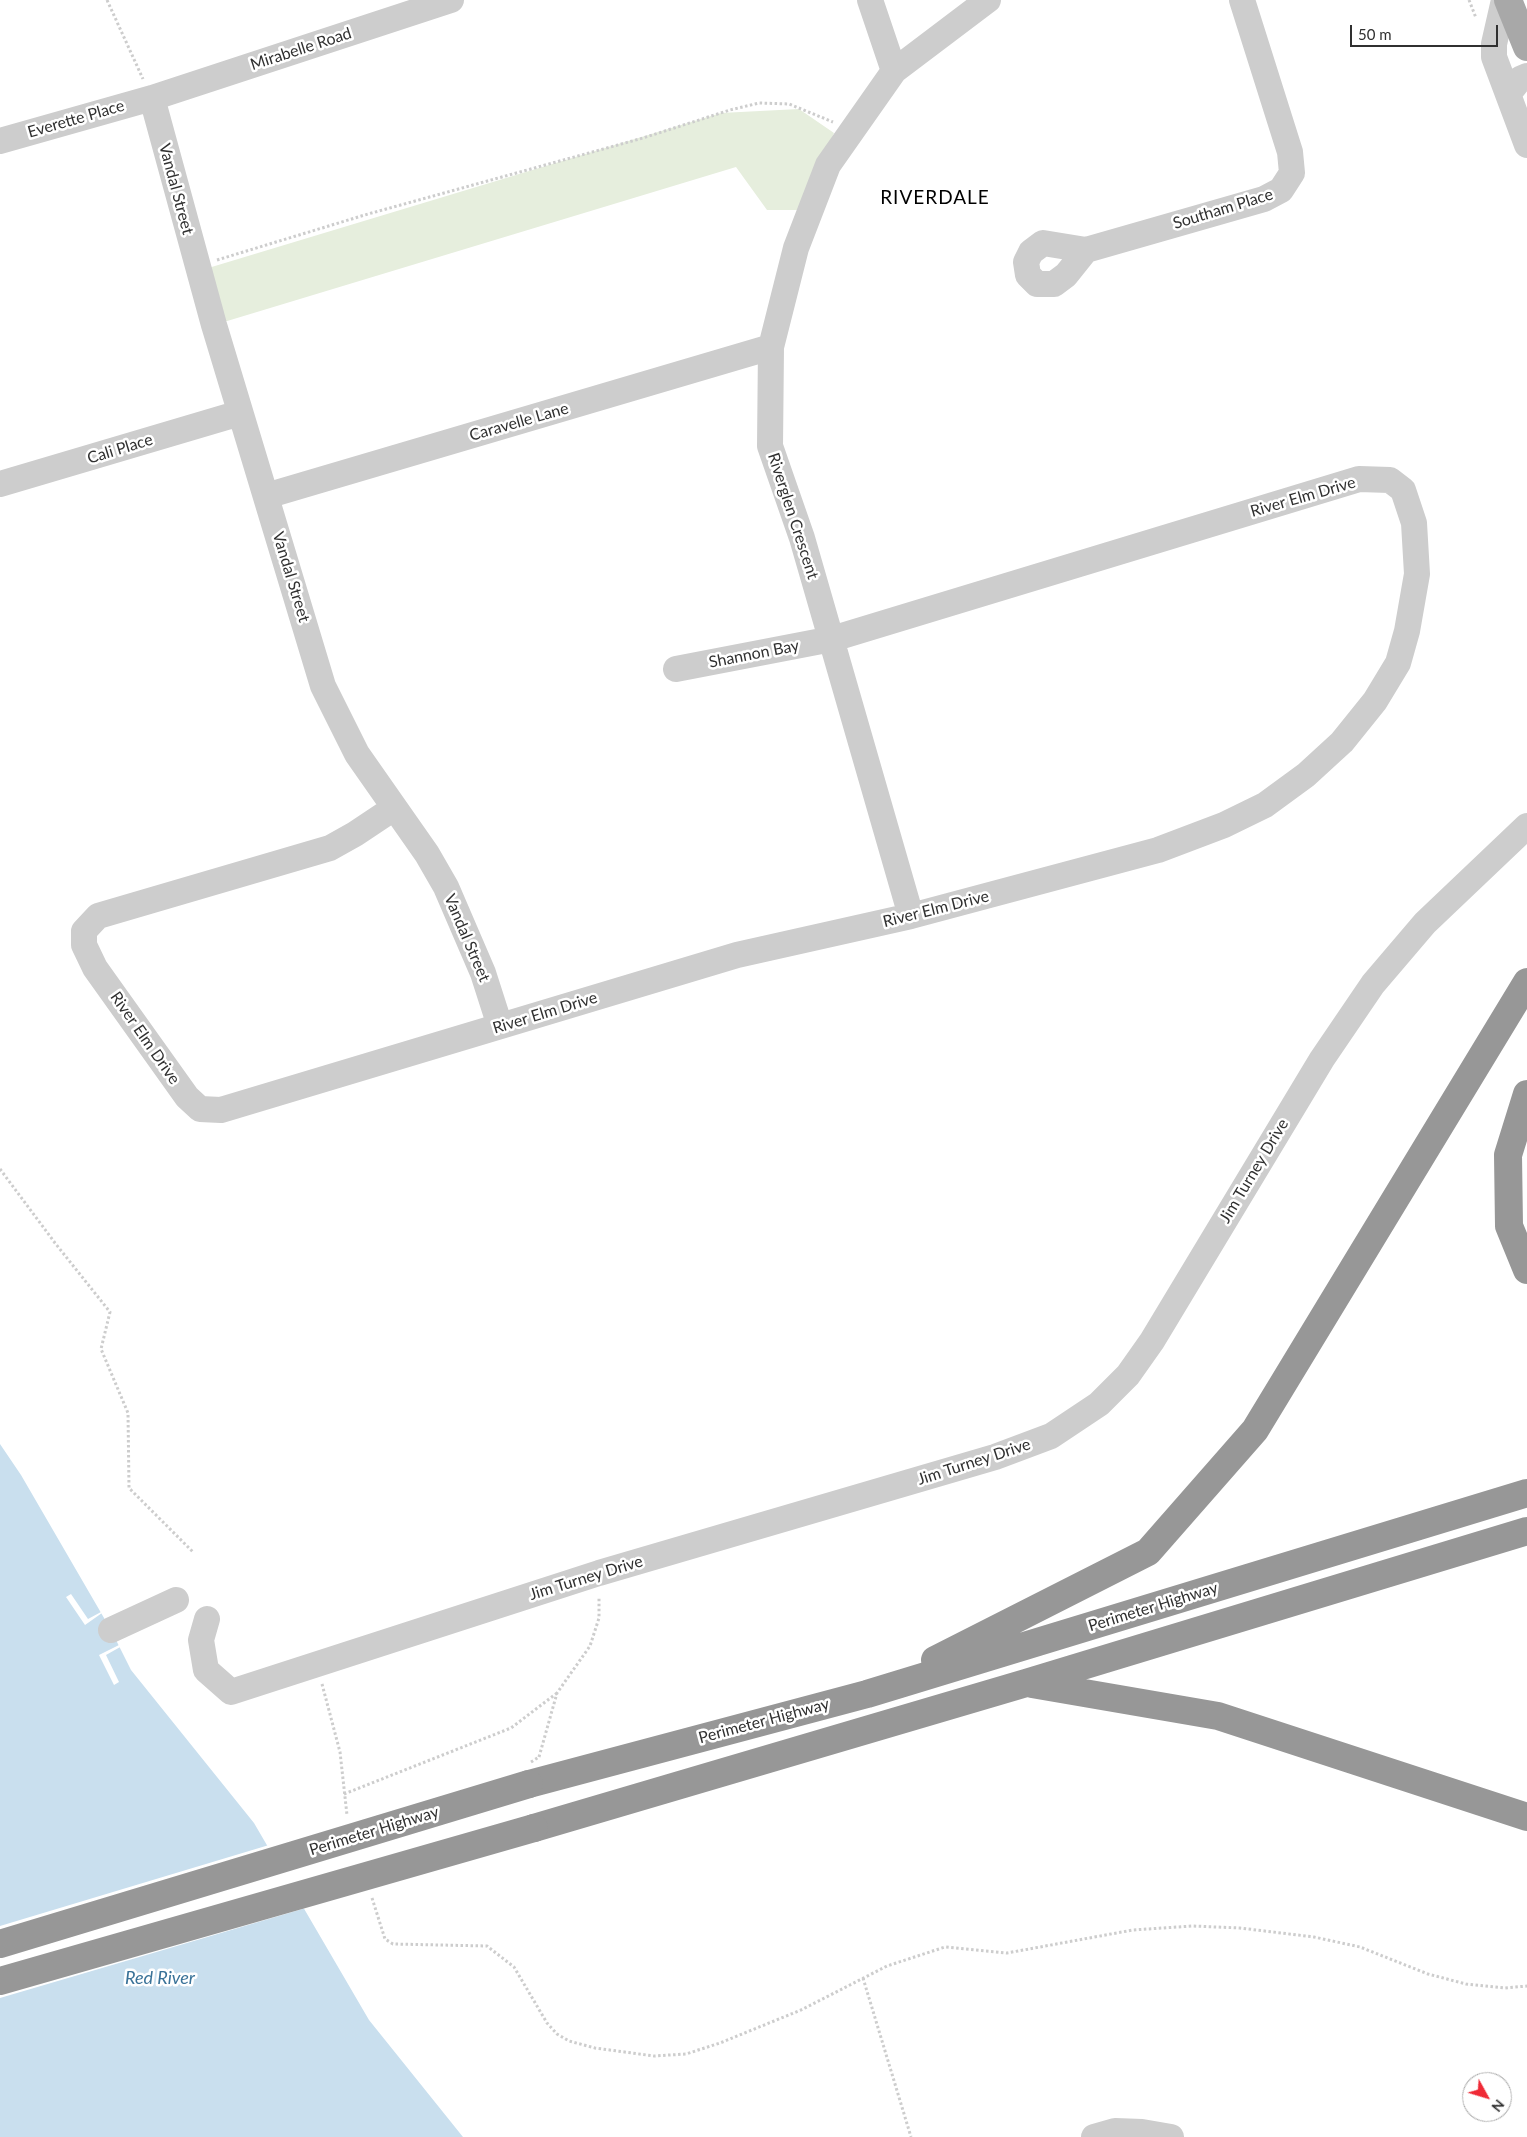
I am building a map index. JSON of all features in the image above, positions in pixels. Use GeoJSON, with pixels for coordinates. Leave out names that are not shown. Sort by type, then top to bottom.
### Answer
{"type":"FeatureCollection","features":[{"type":"Feature","properties":{"kind":"highway"},"geometry":{"type":"LineString","coordinates":[[867,1694],[1148,1552],[1255,1430],[1527,982]]}},
{"type":"Feature","properties":{"kind":"highway"},"geometry":{"type":"LineString","coordinates":[[1527,1094],[1508,1155],[1508,1173],[1509,1226],[1527,1270]]}},
{"type":"Feature","properties":{"kind":"highway","name":"Perimeter Highway"},"geometry":{"type":"LineString","coordinates":[[0,1944],[529,1784],[867,1694],[1527,1493]]}},
{"type":"Feature","properties":{"kind":"highway"},"geometry":{"type":"LineString","coordinates":[[0,1980],[534,1828],[1026,1683],[1527,1531]]}},
{"type":"Feature","properties":{"kind":"highway"},"geometry":{"type":"LineString","coordinates":[[1026,1683],[1218,1716],[1527,1817]]}},
{"type":"Feature","properties":{"kind":"main road"},"geometry":{"type":"LineString","coordinates":[[1506,0],[1527,46]]}},
{"type":"Feature","properties":{"kind":"street","name":"Mirabelle Road"},"geometry":{"type":"LineString","coordinates":[[152,98],[451,0]]}},
{"type":"Feature","properties":{"kind":"street"},"geometry":{"type":"LineString","coordinates":[[870,0],[894,71]]}},
{"type":"Feature","properties":{"kind":"street","name":"Riverglen Crescent"},"geometry":{"type":"LineString","coordinates":[[911,916],[802,538],[770,446],[771,348],[796,248],[828,165],[894,71],[988,0]]}},
{"type":"Feature","properties":{"kind":"street","name":"Southam Place"},"geometry":{"type":"LineString","coordinates":[[1086,250],[1264,199],[1282,190],[1292,173],[1290,152],[1242,0]]}},
{"type":"Feature","properties":{"kind":"street"},"geometry":{"type":"LineString","coordinates":[[1506,0],[1494,44],[1494,57],[1518,85],[1527,145]]}},
{"type":"Feature","properties":{"kind":"street","name":"Everette Place"},"geometry":{"type":"LineString","coordinates":[[0,141],[152,98]]}},
{"type":"Feature","properties":{"kind":"street","name":"Vandal Street"},"geometry":{"type":"LineString","coordinates":[[152,98],[197,266],[324,686],[357,754],[427,854],[446,887],[483,973],[500,1026]]}},
{"type":"Feature","properties":{"kind":"street","name":"Caravelle Lane"},"geometry":{"type":"LineString","coordinates":[[266,496],[771,348]]}},
{"type":"Feature","properties":{"kind":"street","name":"Cali Place"},"geometry":{"type":"LineString","coordinates":[[0,484],[240,413]]}},
{"type":"Feature","properties":{"kind":"street","name":"River Elm Drive"},"geometry":{"type":"LineString","coordinates":[[394,808],[330,848],[98,916],[84,931],[84,945],[95,968],[187,1097],[200,1109],[221,1110],[737,955],[911,916],[1158,850],[1265,806],[1306,775],[1342,742],[1375,701],[1398,663],[1407,631],[1417,574],[1414,523],[1404,490],[1390,480],[1359,479],[832,639]]}},
{"type":"Feature","properties":{"kind":"street","name":"Shannon Bay"},"geometry":{"type":"LineString","coordinates":[[676,669],[832,639]]}},
{"type":"Feature","properties":{"kind":"street","name":"Jim Turney Drive"},"geometry":{"type":"LineString","coordinates":[[207,1620],[201,1640],[206,1670],[231,1692],[599,1574],[995,1457],[1051,1436],[1099,1404],[1128,1375],[1152,1342],[1322,1060],[1373,984],[1424,922],[1527,826]]}},
{"type":"Feature","properties":{"kind":"street"},"geometry":{"type":"LineString","coordinates":[[111,1630],[176,1600]]}},
{"type":"Feature","properties":{"kind":"street"},"geometry":{"type":"LineString","coordinates":[[1094,2137],[1114,2131],[1142,2132],[1171,2137]]}},
{"type":"Feature","properties":{"kind":"path"},"geometry":{"type":"LineString","coordinates":[[107,0],[152,98]]}},
{"type":"Feature","properties":{"kind":"path"},"geometry":{"type":"LineString","coordinates":[[197,266],[368,214],[600,148],[643,138],[730,110],[759,103],[789,104],[834,122],[850,133]]}},
{"type":"Feature","properties":{"kind":"path"},"geometry":{"type":"LineString","coordinates":[[0,1169],[55,1243],[110,1312],[102,1349],[128,1413],[129,1488],[194,1553]]}},
{"type":"Feature","properties":{"kind":"path"},"geometry":{"type":"LineString","coordinates":[[344,1794],[511,1728],[557,1693],[590,1646],[599,1618],[599,1574]]}},
{"type":"Feature","properties":{"kind":"path"},"geometry":{"type":"LineString","coordinates":[[316,1664],[340,1752],[348,1817]]}},
{"type":"Feature","properties":{"kind":"path"},"geometry":{"type":"LineString","coordinates":[[540,1757],[557,1693]]}},
{"type":"Feature","properties":{"kind":"path"},"geometry":{"type":"LineString","coordinates":[[370,1894],[385,1939],[393,1944],[487,1946],[514,1968],[547,2023],[557,2034],[569,2041],[595,2048],[654,2056],[686,2054],[720,2043],[801,2010],[887,1966],[945,1947],[1008,1953],[1133,1930],[1193,1926],[1240,1928],[1314,1937],[1360,1947],[1428,1974],[1466,1984],[1505,1988],[1527,1986]]}},
{"type":"Feature","properties":{"kind":"path"},"geometry":{"type":"LineString","coordinates":[[863,1978],[911,2137]]}},
{"type":"Feature","properties":{"kind":"green space"},"geometry":{"type":"Polygon","coordinates":[[[799,109],[834,133],[801,210],[767,210],[736,167],[214,325],[205,269],[721,113],[799,109]]]}},
{"type":"Feature","properties":{"kind":"water","name":"Red River"},"geometry":{"type":"Polygon","coordinates":[[[0,1444],[21,1475],[111,1630],[131,1670],[254,1823],[369,2020],[463,2137],[0,2137],[0,1444]]]}},
{"type":"Feature","properties":{"kind":"pier"},"geometry":{"type":"Polygon","coordinates":[[[71,1594],[88,1619],[102,1613],[85,1625],[66,1597],[71,1594]]]}},
{"type":"Feature","properties":{"kind":"pier"},"geometry":{"type":"Polygon","coordinates":[[[121,1644],[122,1646],[106,1655],[119,1682],[114,1685],[99,1655],[121,1644]]]}},
{"type":"Feature","properties":{"kind":"pier"},"geometry":{"type":"Polygon","coordinates":[[[269,1845],[306,1908],[0,1998],[0,1926],[269,1845]]]}},
{"type":"Feature","properties":{"kind":"district","name":"RIVERDALE"},"geometry":{"type":"Point","coordinates":[935,198]}}]}
